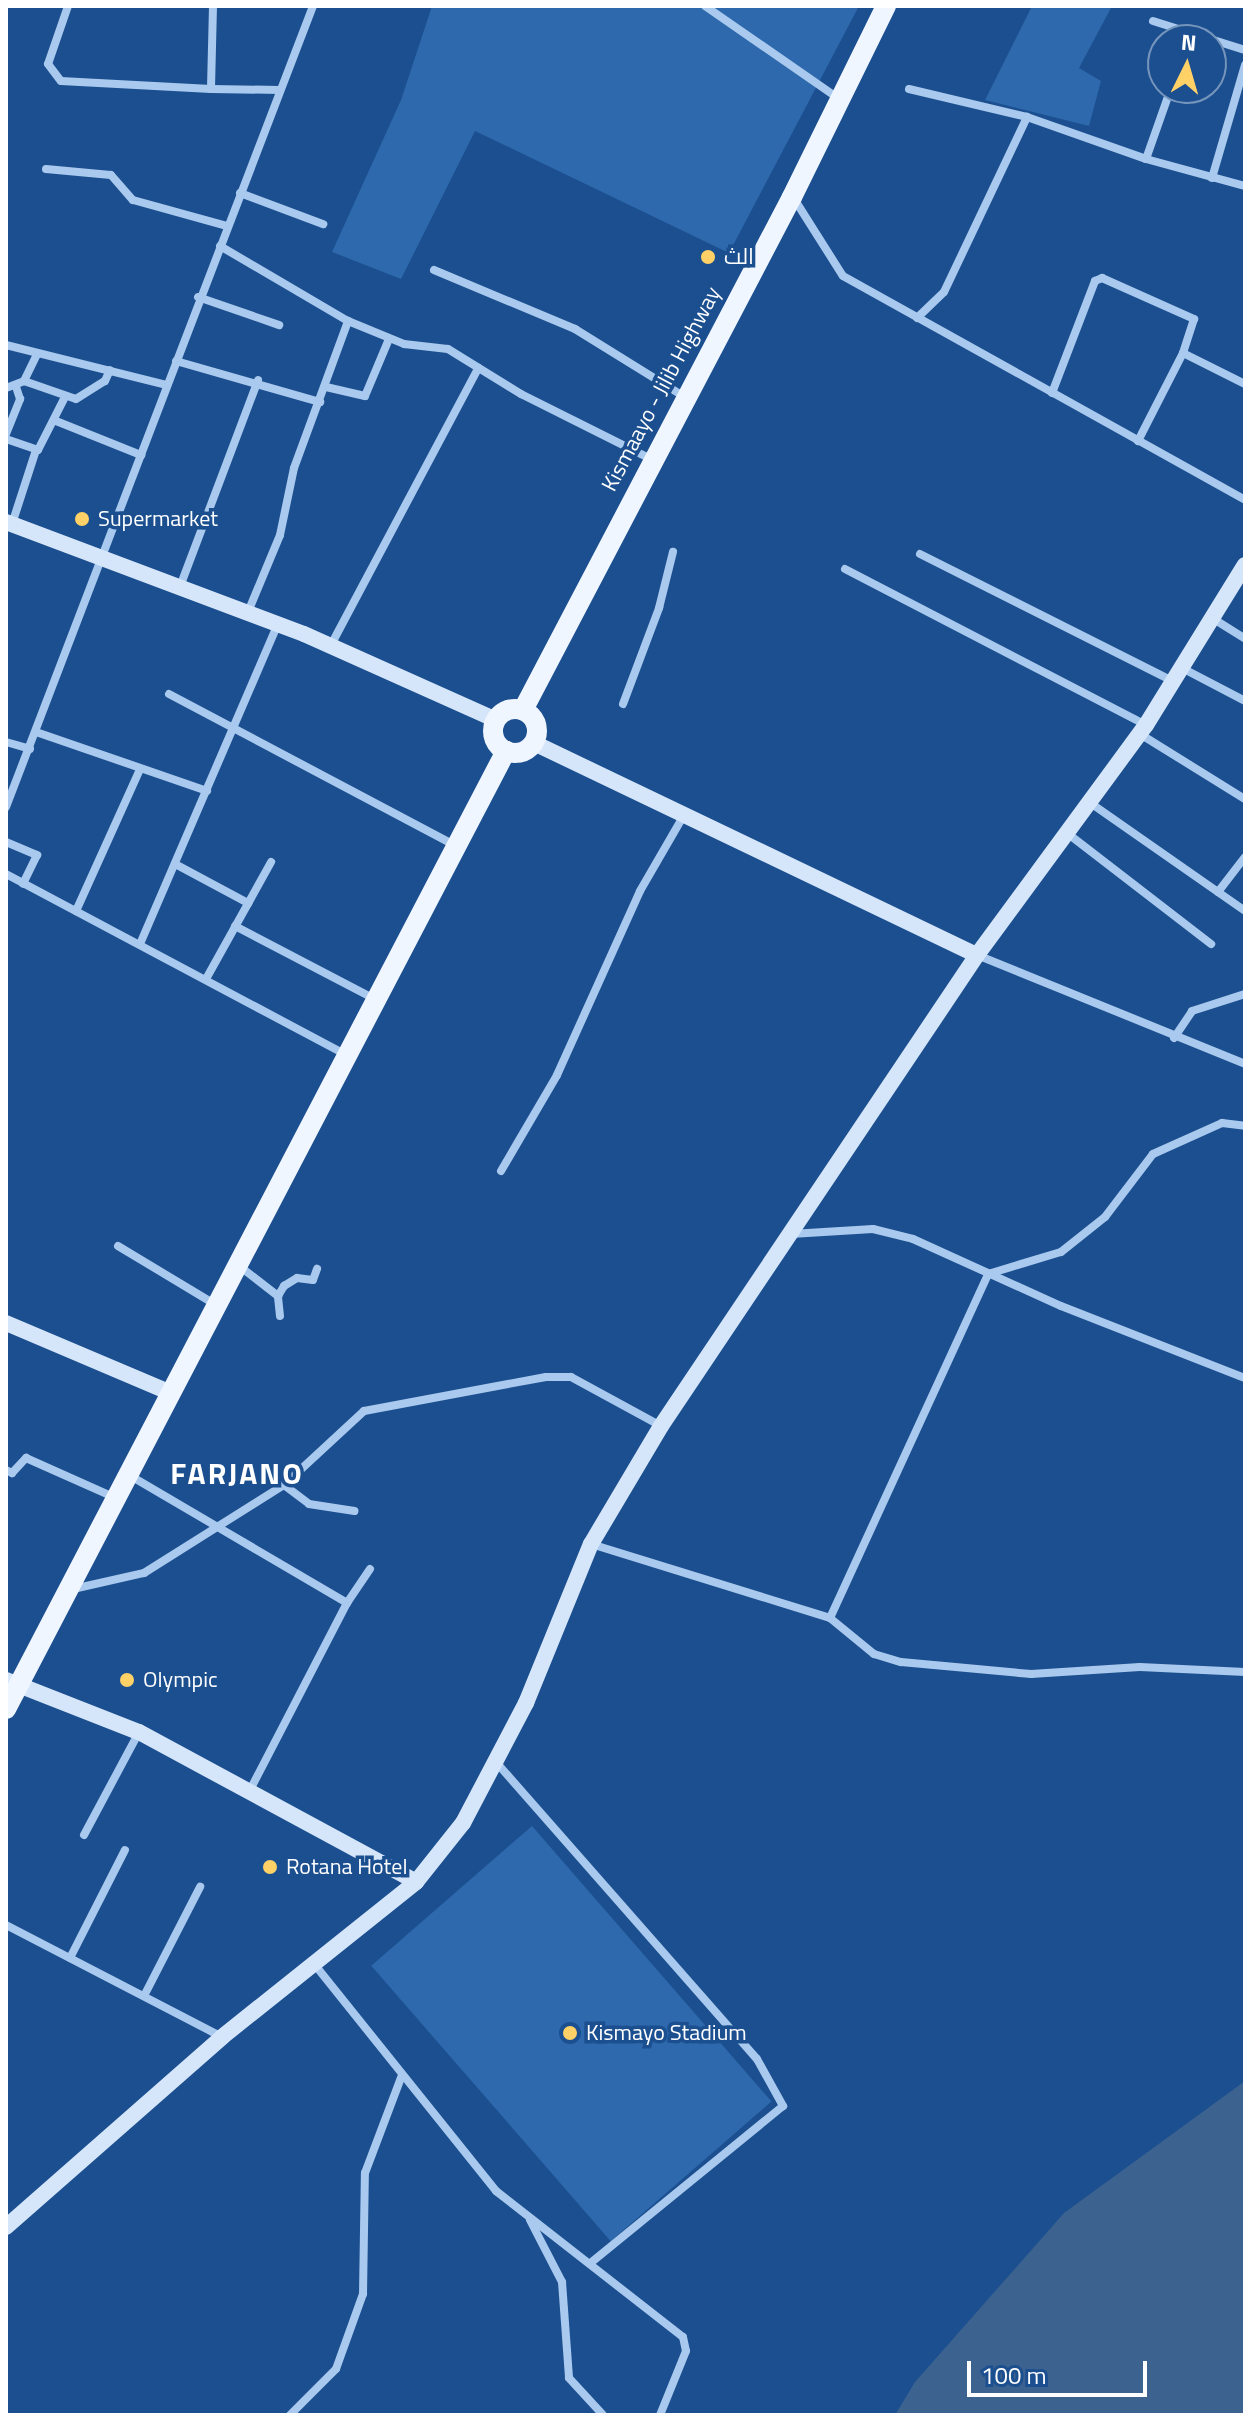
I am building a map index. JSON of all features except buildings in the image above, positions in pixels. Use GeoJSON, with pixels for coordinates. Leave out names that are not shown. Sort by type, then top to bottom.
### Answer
{"type":"FeatureCollection","features":[{"type":"Feature","properties":{"kind":"main road","name":"Kismaayo - Jilib Highway"},"geometry":{"type":"LineString","coordinates":[[523,710],[683,396],[792,197],[838,98],[886,6]]}},
{"type":"Feature","properties":{"kind":"main road"},"geometry":{"type":"LineString","coordinates":[[508,709],[523,710],[537,725],[534,743],[520,753],[506,751],[493,736],[496,720],[508,709]]}},
{"type":"Feature","properties":{"kind":"main road"},"geometry":{"type":"LineString","coordinates":[[6,1709],[12,1682],[68,1590],[373,998],[506,751]]}},
{"type":"Feature","properties":{"kind":"street"},"geometry":{"type":"LineString","coordinates":[[211,89],[213,6]]}},
{"type":"Feature","properties":{"kind":"street"},"geometry":{"type":"LineString","coordinates":[[6,807],[10,787],[30,749],[198,297],[313,6]]}},
{"type":"Feature","properties":{"kind":"street"},"geometry":{"type":"LineString","coordinates":[[705,6],[838,98]]}},
{"type":"Feature","properties":{"kind":"street"},"geometry":{"type":"LineString","coordinates":[[71,7],[48,64],[61,81],[279,90]]}},
{"type":"Feature","properties":{"kind":"street"},"geometry":{"type":"LineString","coordinates":[[1153,21],[1160,24]]}},
{"type":"Feature","properties":{"kind":"street"},"geometry":{"type":"LineString","coordinates":[[1212,178],[1245,65]]}},
{"type":"Feature","properties":{"kind":"street"},"geometry":{"type":"LineString","coordinates":[[909,89],[1027,117],[1146,159],[1245,186]]}},
{"type":"Feature","properties":{"kind":"street"},"geometry":{"type":"LineString","coordinates":[[1146,159],[1165,104]]}},
{"type":"Feature","properties":{"kind":"street"},"geometry":{"type":"LineString","coordinates":[[917,318],[944,292],[1027,117]]}},
{"type":"Feature","properties":{"kind":"street"},"geometry":{"type":"LineString","coordinates":[[46,169],[111,175],[133,200],[227,226]]}},
{"type":"Feature","properties":{"kind":"street"},"geometry":{"type":"LineString","coordinates":[[240,193],[323,224]]}},
{"type":"Feature","properties":{"kind":"street"},"geometry":{"type":"LineString","coordinates":[[792,197],[843,276],[1245,500]]}},
{"type":"Feature","properties":{"kind":"street"},"geometry":{"type":"LineString","coordinates":[[220,246],[348,321],[389,339],[448,349],[478,368],[651,459]]}},
{"type":"Feature","properties":{"kind":"street"},"geometry":{"type":"LineString","coordinates":[[434,270],[575,329],[683,396]]}},
{"type":"Feature","properties":{"kind":"street"},"geometry":{"type":"LineString","coordinates":[[1052,393],[1095,281],[1102,278],[1194,319],[1183,353],[1138,441]]}},
{"type":"Feature","properties":{"kind":"street"},"geometry":{"type":"LineString","coordinates":[[198,297],[279,325]]}},
{"type":"Feature","properties":{"kind":"street"},"geometry":{"type":"LineString","coordinates":[[248,612],[280,535],[294,468],[348,321]]}},
{"type":"Feature","properties":{"kind":"street"},"geometry":{"type":"LineString","coordinates":[[326,387],[365,396],[389,339]]}},
{"type":"Feature","properties":{"kind":"street"},"geometry":{"type":"LineString","coordinates":[[6,345],[36,356],[110,370],[166,385]]}},
{"type":"Feature","properties":{"kind":"street"},"geometry":{"type":"LineString","coordinates":[[1183,353],[1245,384]]}},
{"type":"Feature","properties":{"kind":"street"},"geometry":{"type":"LineString","coordinates":[[36,356],[20,384],[20,399],[6,437],[36,450]]}},
{"type":"Feature","properties":{"kind":"street"},"geometry":{"type":"LineString","coordinates":[[176,361],[258,380],[320,402]]}},
{"type":"Feature","properties":{"kind":"street"},"geometry":{"type":"LineString","coordinates":[[331,645],[478,368]]}},
{"type":"Feature","properties":{"kind":"street"},"geometry":{"type":"LineString","coordinates":[[6,388],[20,384],[65,397],[85,396],[105,381],[110,370]]}},
{"type":"Feature","properties":{"kind":"street"},"geometry":{"type":"LineString","coordinates":[[181,584],[258,380]]}},
{"type":"Feature","properties":{"kind":"street"},"geometry":{"type":"LineString","coordinates":[[65,397],[56,421],[36,450],[9,523],[181,584],[331,645],[496,720]]}},
{"type":"Feature","properties":{"kind":"street"},"geometry":{"type":"LineString","coordinates":[[56,421],[141,455]]}},
{"type":"Feature","properties":{"kind":"street"},"geometry":{"type":"LineString","coordinates":[[623,704],[659,608],[673,552]]}},
{"type":"Feature","properties":{"kind":"street"},"geometry":{"type":"LineString","coordinates":[[920,554],[1177,674],[1245,701]]}},
{"type":"Feature","properties":{"kind":"street"},"geometry":{"type":"LineString","coordinates":[[6,2227],[222,2037],[416,1882],[463,1823],[526,1703],[591,1544],[661,1426],[977,955],[1143,729],[1245,565]]}},
{"type":"Feature","properties":{"kind":"street"},"geometry":{"type":"LineString","coordinates":[[845,569],[1143,729],[1245,799]]}},
{"type":"Feature","properties":{"kind":"street"},"geometry":{"type":"LineString","coordinates":[[1211,618],[1245,639]]}},
{"type":"Feature","properties":{"kind":"street"},"geometry":{"type":"LineString","coordinates":[[140,944],[177,865],[278,624]]}},
{"type":"Feature","properties":{"kind":"street"},"geometry":{"type":"LineString","coordinates":[[169,694],[235,726],[454,845]]}},
{"type":"Feature","properties":{"kind":"street"},"geometry":{"type":"LineString","coordinates":[[36,732],[207,791]]}},
{"type":"Feature","properties":{"kind":"street"},"geometry":{"type":"LineString","coordinates":[[6,742],[30,749]]}},
{"type":"Feature","properties":{"kind":"street"},"geometry":{"type":"LineString","coordinates":[[534,743],[977,955],[1174,1038],[1245,1064]]}},
{"type":"Feature","properties":{"kind":"street"},"geometry":{"type":"LineString","coordinates":[[76,911],[140,769]]}},
{"type":"Feature","properties":{"kind":"street"},"geometry":{"type":"LineString","coordinates":[[1089,802],[1245,911]]}},
{"type":"Feature","properties":{"kind":"street"},"geometry":{"type":"LineString","coordinates":[[501,1171],[557,1075],[640,891],[685,814]]}},
{"type":"Feature","properties":{"kind":"street"},"geometry":{"type":"LineString","coordinates":[[1067,833],[1211,944]]}},
{"type":"Feature","properties":{"kind":"street"},"geometry":{"type":"LineString","coordinates":[[6,842],[37,855],[23,884]]}},
{"type":"Feature","properties":{"kind":"street"},"geometry":{"type":"LineString","coordinates":[[1218,892],[1245,857]]}},
{"type":"Feature","properties":{"kind":"street"},"geometry":{"type":"LineString","coordinates":[[206,979],[271,862]]}},
{"type":"Feature","properties":{"kind":"street"},"geometry":{"type":"LineString","coordinates":[[177,865],[248,903]]}},
{"type":"Feature","properties":{"kind":"street"},"geometry":{"type":"LineString","coordinates":[[6,874],[345,1054]]}},
{"type":"Feature","properties":{"kind":"street"},"geometry":{"type":"LineString","coordinates":[[235,926],[373,998]]}},
{"type":"Feature","properties":{"kind":"street"},"geometry":{"type":"LineString","coordinates":[[1174,1038],[1192,1011],[1245,994]]}},
{"type":"Feature","properties":{"kind":"street"},"geometry":{"type":"LineString","coordinates":[[830,1618],[988,1274],[1061,1252],[1105,1217],[1153,1154],[1222,1123],[1245,1126]]}},
{"type":"Feature","properties":{"kind":"street"},"geometry":{"type":"LineString","coordinates":[[788,1235],[873,1229],[913,1239],[988,1274],[1245,1378]]}},
{"type":"Feature","properties":{"kind":"street"},"geometry":{"type":"LineString","coordinates":[[118,1246],[216,1305]]}},
{"type":"Feature","properties":{"kind":"street"},"geometry":{"type":"LineString","coordinates":[[237,1265],[278,1296],[280,1316]]}},
{"type":"Feature","properties":{"kind":"street"},"geometry":{"type":"LineString","coordinates":[[278,1296],[297,1278],[313,1280],[317,1269]]}},
{"type":"Feature","properties":{"kind":"street"},"geometry":{"type":"LineString","coordinates":[[6,1323],[171,1393]]}},
{"type":"Feature","properties":{"kind":"street"},"geometry":{"type":"LineString","coordinates":[[68,1590],[144,1573],[284,1485],[364,1411],[546,1377],[571,1377],[661,1426]]}},
{"type":"Feature","properties":{"kind":"street"},"geometry":{"type":"LineString","coordinates":[[6,1470],[12,1473],[26,1458],[116,1498]]}},
{"type":"Feature","properties":{"kind":"street"},"geometry":{"type":"LineString","coordinates":[[129,1474],[213,1528],[347,1603]]}},
{"type":"Feature","properties":{"kind":"street"},"geometry":{"type":"LineString","coordinates":[[284,1485],[309,1504],[354,1511]]}},
{"type":"Feature","properties":{"kind":"street"},"geometry":{"type":"LineString","coordinates":[[591,1544],[830,1618],[874,1654],[901,1662],[1031,1674],[1140,1667],[1245,1672]]}},
{"type":"Feature","properties":{"kind":"street"},"geometry":{"type":"LineString","coordinates":[[249,1792],[347,1603],[370,1569]]}},
{"type":"Feature","properties":{"kind":"street"},"geometry":{"type":"LineString","coordinates":[[12,1682],[139,1732],[416,1882]]}},
{"type":"Feature","properties":{"kind":"street"},"geometry":{"type":"LineString","coordinates":[[84,1835],[139,1732]]}},
{"type":"Feature","properties":{"kind":"street"},"geometry":{"type":"LineString","coordinates":[[495,1761],[757,2059],[783,2106],[592,2262]]}},
{"type":"Feature","properties":{"kind":"street"},"geometry":{"type":"LineString","coordinates":[[70,1958],[125,1850]]}},
{"type":"Feature","properties":{"kind":"street"},"geometry":{"type":"LineString","coordinates":[[144,1996],[200,1887]]}},
{"type":"Feature","properties":{"kind":"street"},"geometry":{"type":"LineString","coordinates":[[6,1925],[222,2037]]}},
{"type":"Feature","properties":{"kind":"street"},"geometry":{"type":"LineString","coordinates":[[315,1965],[496,2191],[592,2262],[683,2337],[686,2351],[660,2415]]}},
{"type":"Feature","properties":{"kind":"street"},"geometry":{"type":"LineString","coordinates":[[290,2415],[336,2369],[363,2294],[365,2173],[402,2075]]}},
{"type":"Feature","properties":{"kind":"street"},"geometry":{"type":"LineString","coordinates":[[528,2215],[562,2282],[569,2378],[603,2415]]}},
{"type":"Feature","properties":{"kind":"shaded area"},"geometry":{"type":"Polygon","coordinates":[[[432,6],[859,6],[729,253],[475,131],[401,279],[332,252],[401,100],[432,6]]]}},
{"type":"Feature","properties":{"kind":"shaded area"},"geometry":{"type":"Polygon","coordinates":[[[1032,6],[1112,6],[1079,68],[1101,81],[1089,126],[985,100],[1032,6]]]}},
{"type":"Feature","properties":{"kind":"shaded area","name":"Kismayo Stadium"},"geometry":{"type":"Polygon","coordinates":[[[532,1826],[771,2101],[611,2241],[371,1966],[532,1826]]]}},
{"type":"Feature","properties":{"kind":"shaded area"},"geometry":{"type":"Polygon","coordinates":[[[1245,2081],[1245,2415],[895,2415],[915,2382],[1064,2213],[1245,2081]]]}},
{"type":"Feature","properties":{"kind":"place","name":"الث"},"geometry":{"type":"Point","coordinates":[708,257]}},
{"type":"Feature","properties":{"kind":"place","name":"Supermarket"},"geometry":{"type":"Point","coordinates":[82,519]}},
{"type":"Feature","properties":{"kind":"place","name":"Olympic"},"geometry":{"type":"Point","coordinates":[127,1680]}},
{"type":"Feature","properties":{"kind":"place","name":"Rotana Hotel"},"geometry":{"type":"Point","coordinates":[270,1867]}},
{"type":"Feature","properties":{"kind":"place","name":"Kismayo Stadium"},"geometry":{"type":"Point","coordinates":[570,2033]}},
{"type":"Feature","properties":{"kind":"district","name":"FARJANO"},"geometry":{"type":"Point","coordinates":[237,1473]}}]}
